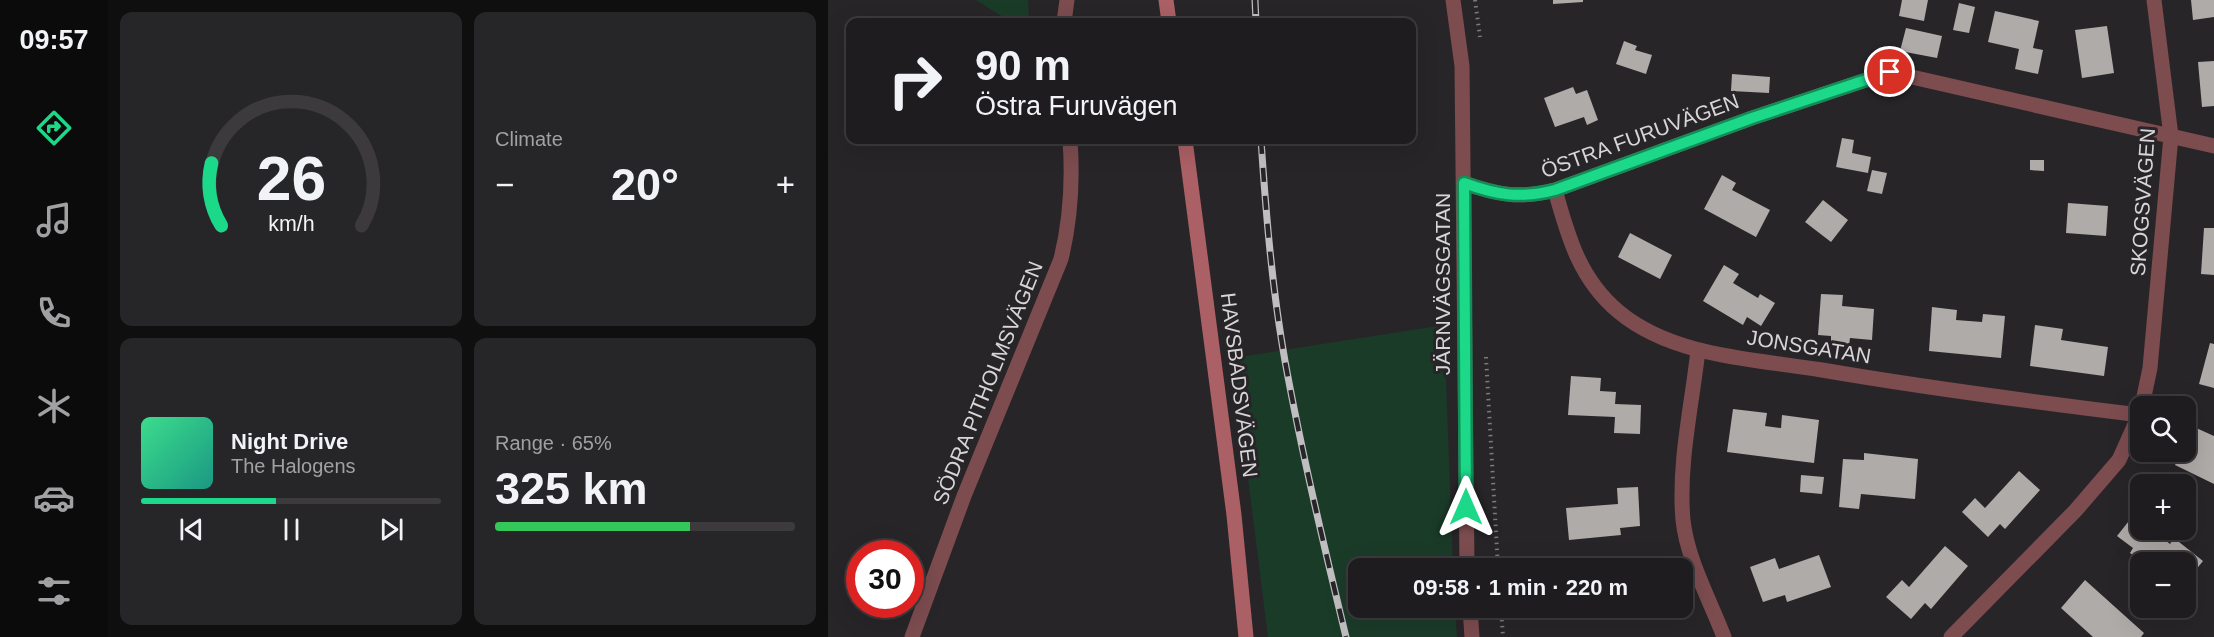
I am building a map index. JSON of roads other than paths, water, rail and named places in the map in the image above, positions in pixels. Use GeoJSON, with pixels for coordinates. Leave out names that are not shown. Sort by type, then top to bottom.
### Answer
{"type":"FeatureCollection","features":[{"type":"Feature","properties":{"kind":"main road"},"geometry":{"type":"LineString","coordinates":[[1166,0],[1168,18]]}},
{"type":"Feature","properties":{"kind":"main road","name":"HAVSBADSVÄGEN"},"geometry":{"type":"LineString","coordinates":[[1186,144],[1231,492],[1246,637]]}},
{"type":"Feature","properties":{"kind":"street"},"geometry":{"type":"LineString","coordinates":[[1065,18],[1067,0]]}},
{"type":"Feature","properties":{"kind":"street","name":"JÄRNVÄGSGATAN"},"geometry":{"type":"LineString","coordinates":[[1453,0],[1462,66],[1467,558]]}},
{"type":"Feature","properties":{"kind":"street","name":"SKOGSVÄGEN"},"geometry":{"type":"LineString","coordinates":[[2144,396],[2150,368],[2171,136],[2154,0]]}},
{"type":"Feature","properties":{"kind":"street","name":"ÖSTRA FURUVÄGEN"},"geometry":{"type":"LineString","coordinates":[[1464,183],[1500,195],[1536,195],[1752,118],[1890,72],[2214,146]]}},
{"type":"Feature","properties":{"kind":"street","name":"SÖDRA PITHOLMSVÄGEN"},"geometry":{"type":"LineString","coordinates":[[912,637],[964,496],[1061,259],[1069,225],[1073,189],[1070,144]]}},
{"type":"Feature","properties":{"kind":"street","name":"JONSGATAN"},"geometry":{"type":"LineString","coordinates":[[1555,190],[1569,244],[1597,290],[1620,313],[1655,335],[1698,350],[1877,379],[2130,413]]}},
{"type":"Feature","properties":{"kind":"street"},"geometry":{"type":"LineString","coordinates":[[1698,350],[1684,467],[1683,521],[1692,554],[1724,637]]}},
{"type":"Feature","properties":{"kind":"street"},"geometry":{"type":"LineString","coordinates":[[1951,637],[2076,510],[2119,460],[2130,436]]}},
{"type":"Feature","properties":{"kind":"street"},"geometry":{"type":"LineString","coordinates":[[1471,618],[1472,637]]}},
{"type":"Feature","properties":{"kind":"railway"},"geometry":{"type":"LineString","coordinates":[[1255,0],[1256,18]]}},
{"type":"Feature","properties":{"kind":"railway"},"geometry":{"type":"LineString","coordinates":[[1261,144],[1276,306],[1285,361],[1306,465],[1346,637]]}}]}
